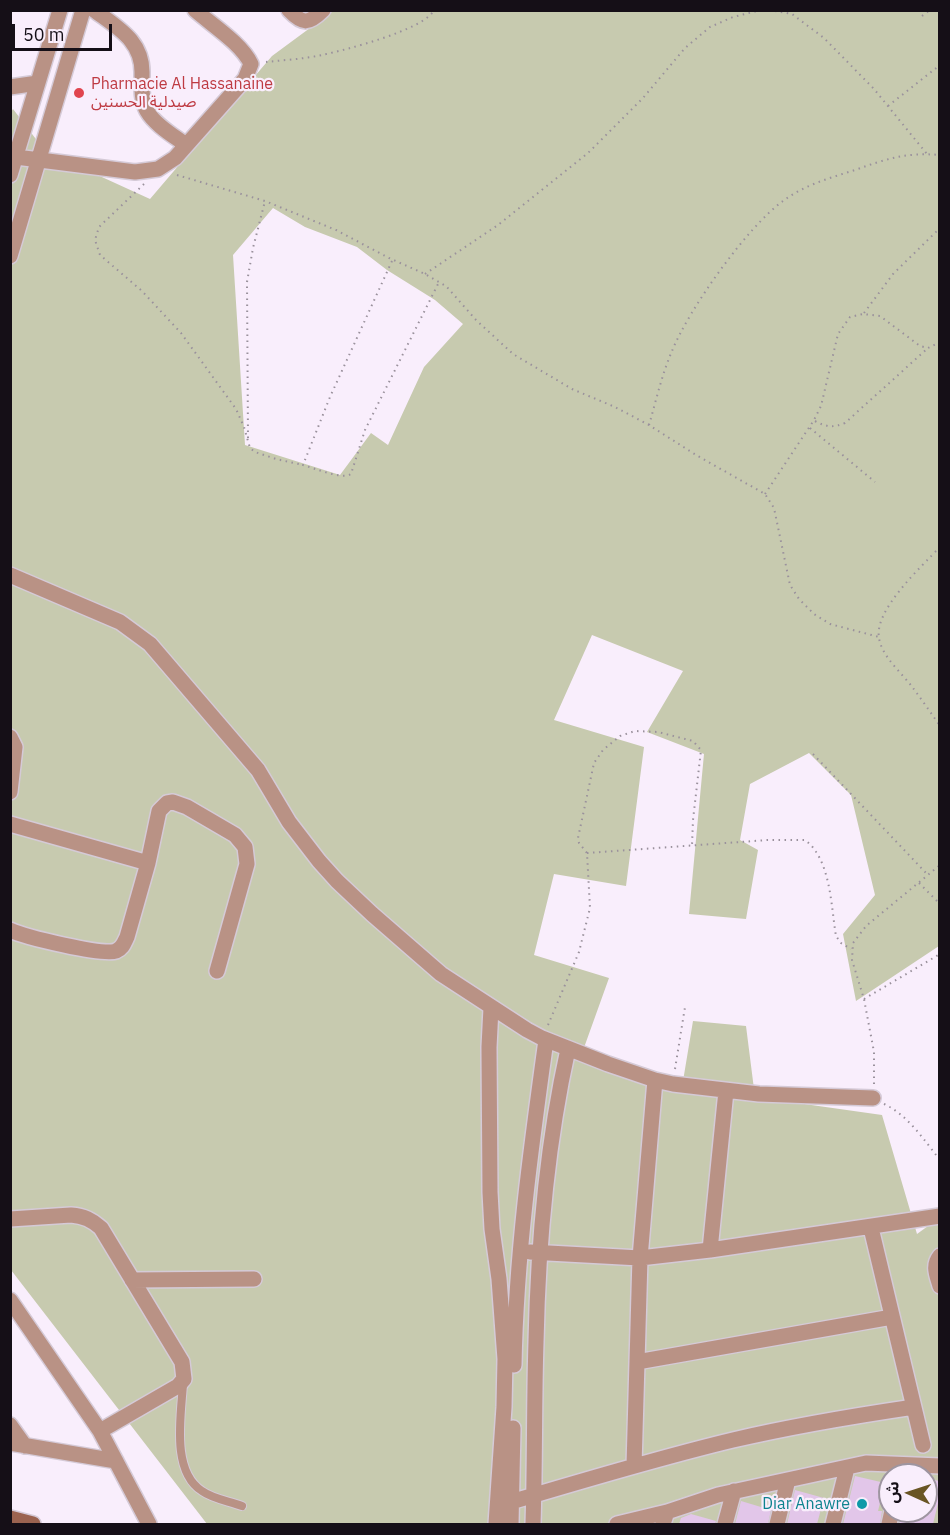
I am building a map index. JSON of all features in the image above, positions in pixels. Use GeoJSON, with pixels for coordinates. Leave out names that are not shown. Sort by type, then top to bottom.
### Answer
{"type":"FeatureCollection","features":[{"type":"Feature","properties":{"kind":"street"},"geometry":{"type":"LineString","coordinates":[[10,175],[60,10]]}},
{"type":"Feature","properties":{"kind":"street"},"geometry":{"type":"LineString","coordinates":[[10,256],[83,10]]}},
{"type":"Feature","properties":{"kind":"street"},"geometry":{"type":"LineString","coordinates":[[94,10],[127,34],[136,46],[141,58],[142,96],[148,113],[186,145]]}},
{"type":"Feature","properties":{"kind":"street"},"geometry":{"type":"LineString","coordinates":[[16,157],[135,172],[157,170],[175,158],[245,80],[251,64],[232,41],[195,10]]}},
{"type":"Feature","properties":{"kind":"street"},"geometry":{"type":"LineString","coordinates":[[289,10],[297,18],[305,21],[315,18],[323,10]]}},
{"type":"Feature","properties":{"kind":"street"},"geometry":{"type":"LineString","coordinates":[[10,87],[38,82]]}},
{"type":"Feature","properties":{"kind":"street"},"geometry":{"type":"LineString","coordinates":[[10,575],[120,622],[150,644],[258,770],[289,822],[337,881],[441,974],[491,1008],[544,1039],[655,1080],[759,1094],[873,1098]]}},
{"type":"Feature","properties":{"kind":"street"},"geometry":{"type":"LineString","coordinates":[[10,737],[15,747],[10,792]]}},
{"type":"Feature","properties":{"kind":"street"},"geometry":{"type":"LineString","coordinates":[[10,930],[102,952],[119,949],[127,937],[148,863],[159,811],[167,803],[178,804],[235,836],[245,847],[247,864],[217,971]]}},
{"type":"Feature","properties":{"kind":"street"},"geometry":{"type":"LineString","coordinates":[[10,824],[148,863]]}},
{"type":"Feature","properties":{"kind":"street"},"geometry":{"type":"LineString","coordinates":[[491,1008],[490,1192],[505,1359],[496,1524]]}},
{"type":"Feature","properties":{"kind":"street"},"geometry":{"type":"LineString","coordinates":[[511,1524],[515,1336],[521,1251],[544,1039]]}},
{"type":"Feature","properties":{"kind":"street"},"geometry":{"type":"LineString","coordinates":[[533,1524],[536,1343],[541,1253],[555,1114],[568,1049]]}},
{"type":"Feature","properties":{"kind":"street"},"geometry":{"type":"LineString","coordinates":[[634,1466],[640,1258],[655,1080]]}},
{"type":"Feature","properties":{"kind":"street"},"geometry":{"type":"LineString","coordinates":[[711,1250],[726,1090]]}},
{"type":"Feature","properties":{"kind":"street"},"geometry":{"type":"LineString","coordinates":[[10,1219],[71,1215],[92,1220],[101,1228],[182,1362],[184,1379],[178,1386],[100,1431]]}},
{"type":"Feature","properties":{"kind":"street"},"geometry":{"type":"LineString","coordinates":[[521,1251],[640,1258],[871,1228],[939,1216]]}},
{"type":"Feature","properties":{"kind":"street"},"geometry":{"type":"LineString","coordinates":[[871,1228],[923,1445]]}},
{"type":"Feature","properties":{"kind":"street"},"geometry":{"type":"LineString","coordinates":[[939,1256],[935,1269],[939,1286]]}},
{"type":"Feature","properties":{"kind":"street"},"geometry":{"type":"LineString","coordinates":[[132,1280],[254,1279]]}},
{"type":"Feature","properties":{"kind":"street"},"geometry":{"type":"LineString","coordinates":[[10,1300],[100,1431],[149,1524]]}},
{"type":"Feature","properties":{"kind":"street"},"geometry":{"type":"LineString","coordinates":[[637,1362],[892,1317]]}},
{"type":"Feature","properties":{"kind":"street"},"geometry":{"type":"LineString","coordinates":[[511,1502],[715,1444],[795,1427],[914,1407]]}},
{"type":"Feature","properties":{"kind":"street"},"geometry":{"type":"LineString","coordinates":[[10,1425],[18,1445],[116,1461]]}},
{"type":"Feature","properties":{"kind":"street"},"geometry":{"type":"LineString","coordinates":[[617,1524],[665,1518],[734,1491],[866,1463],[878,1465]]}},
{"type":"Feature","properties":{"kind":"street"},"geometry":{"type":"LineString","coordinates":[[833,1524],[847,1468]]}},
{"type":"Feature","properties":{"kind":"street"},"geometry":{"type":"LineString","coordinates":[[777,1524],[788,1480]]}},
{"type":"Feature","properties":{"kind":"street"},"geometry":{"type":"LineString","coordinates":[[725,1524],[734,1491]]}},
{"type":"Feature","properties":{"kind":"street"},"geometry":{"type":"LineString","coordinates":[[10,1518],[33,1524]]}},
{"type":"Feature","properties":{"kind":"lane"},"geometry":{"type":"LineString","coordinates":[[184,1379],[180,1443],[187,1477],[204,1492],[242,1506]]}},
{"type":"Feature","properties":{"kind":"path"},"geometry":{"type":"LineString","coordinates":[[251,64],[320,55],[395,34],[426,19],[434,10]]}},
{"type":"Feature","properties":{"kind":"path"},"geometry":{"type":"LineString","coordinates":[[425,274],[498,225],[588,153],[643,98],[685,48],[710,27],[733,17],[761,10]]}},
{"type":"Feature","properties":{"kind":"path"},"geometry":{"type":"LineString","coordinates":[[769,10],[792,14],[824,38],[851,64],[927,154]]}},
{"type":"Feature","properties":{"kind":"path"},"geometry":{"type":"LineString","coordinates":[[922,16],[930,10]]}},
{"type":"Feature","properties":{"kind":"path"},"geometry":{"type":"LineString","coordinates":[[888,106],[939,65]]}},
{"type":"Feature","properties":{"kind":"path"},"geometry":{"type":"LineString","coordinates":[[649,425],[672,350],[689,320],[724,266],[771,210],[809,186],[898,156],[939,154]]}},
{"type":"Feature","properties":{"kind":"path"},"geometry":{"type":"LineString","coordinates":[[439,282],[365,430],[353,472],[346,477],[255,452],[248,444],[236,409],[181,333],[142,291],[100,255],[96,246],[97,233],[99,227],[157,170],[265,201],[336,230],[425,274],[439,282],[446,286],[476,320],[513,354],[572,389],[615,407],[649,425],[765,494],[774,508],[790,585],[799,599],[814,614],[830,624],[879,637]]}},
{"type":"Feature","properties":{"kind":"path"},"geometry":{"type":"LineString","coordinates":[[248,444],[247,282],[265,201]]}},
{"type":"Feature","properties":{"kind":"path"},"geometry":{"type":"LineString","coordinates":[[863,314],[893,274],[939,228]]}},
{"type":"Feature","properties":{"kind":"path"},"geometry":{"type":"LineString","coordinates":[[303,465],[330,397],[393,260]]}},
{"type":"Feature","properties":{"kind":"path"},"geometry":{"type":"LineString","coordinates":[[765,494],[810,428],[821,406],[838,334],[850,317],[863,314],[880,316],[920,346],[928,348]]}},
{"type":"Feature","properties":{"kind":"path"},"geometry":{"type":"LineString","coordinates":[[814,420],[825,426],[845,423],[928,348],[939,342]]}},
{"type":"Feature","properties":{"kind":"path"},"geometry":{"type":"LineString","coordinates":[[810,428],[875,482]]}},
{"type":"Feature","properties":{"kind":"path"},"geometry":{"type":"LineString","coordinates":[[939,548],[904,586],[885,611],[880,619],[879,637],[885,653],[939,726]]}},
{"type":"Feature","properties":{"kind":"path"},"geometry":{"type":"LineString","coordinates":[[544,1039],[579,952],[587,924],[591,895],[587,853],[578,841],[578,830],[594,763],[603,750],[620,736],[634,731],[674,735],[693,741],[700,746],[702,750],[692,845]]}},
{"type":"Feature","properties":{"kind":"path"},"geometry":{"type":"LineString","coordinates":[[813,754],[927,874]]}},
{"type":"Feature","properties":{"kind":"path"},"geometry":{"type":"LineString","coordinates":[[587,853],[805,840],[815,850],[822,863],[838,940],[852,950]]}},
{"type":"Feature","properties":{"kind":"path"},"geometry":{"type":"LineString","coordinates":[[939,865],[866,926],[855,938],[852,950],[852,960],[864,999],[874,1052],[873,1098],[892,1107],[906,1120],[939,1160]]}},
{"type":"Feature","properties":{"kind":"path"},"geometry":{"type":"LineString","coordinates":[[918,882],[939,904]]}},
{"type":"Feature","properties":{"kind":"path"},"geometry":{"type":"LineString","coordinates":[[864,999],[939,954]]}},
{"type":"Feature","properties":{"kind":"path"},"geometry":{"type":"LineString","coordinates":[[673,1084],[685,1007]]}},
{"type":"Feature","properties":{"kind":"green space"},"geometry":{"type":"Polygon","coordinates":[[[333,11],[939,11],[939,946],[856,1001],[843,934],[875,895],[851,795],[809,753],[750,784],[740,840],[758,850],[746,919],[689,914],[704,754],[647,732],[683,671],[592,635],[554,720],[644,747],[626,886],[554,874],[534,955],[609,978],[581,1056],[681,1093],[693,1021],[746,1026],[755,1097],[882,1115],[917,1234],[939,1218],[939,1524],[207,1524],[11,1270],[11,112],[13,109],[45,151],[150,199],[272,56],[333,11]],[[273,208],[233,255],[245,445],[340,475],[371,433],[388,445],[424,367],[463,324],[435,300],[387,270],[357,247],[305,227],[273,208]]]}},
{"type":"Feature","properties":{"kind":"building","name":"Diar Anawre"},"geometry":{"type":"Polygon","coordinates":[[[855,1476],[878,1481],[878,1523],[880,1524],[843,1524],[855,1476]]]}},
{"type":"Feature","properties":{"kind":"building","name":"Diar Anawre"},"geometry":{"type":"Polygon","coordinates":[[[795,1490],[824,1498],[817,1524],[787,1524],[795,1490]]]}},
{"type":"Feature","properties":{"kind":"building","name":"Diar Anawre"},"geometry":{"type":"Polygon","coordinates":[[[741,1501],[771,1510],[768,1524],[735,1524],[741,1501]]]}},
{"type":"Feature","properties":{"kind":"building"},"geometry":{"type":"Polygon","coordinates":[[[691,1514],[716,1521],[715,1524],[679,1524],[681,1518],[691,1514]]]}},
{"type":"Feature","properties":{"kind":"building"},"geometry":{"type":"Polygon","coordinates":[[[899,1523],[933,1523],[933,1524],[899,1523]]]}},
{"type":"Feature","properties":{"kind":"place","name":"Pharmacie Al Hassanaine صيدلية الحسنين"},"geometry":{"type":"Point","coordinates":[79,93]}},
{"type":"Feature","properties":{"kind":"place","name":"Diar Anawre"},"geometry":{"type":"Point","coordinates":[862,1504]}}]}
